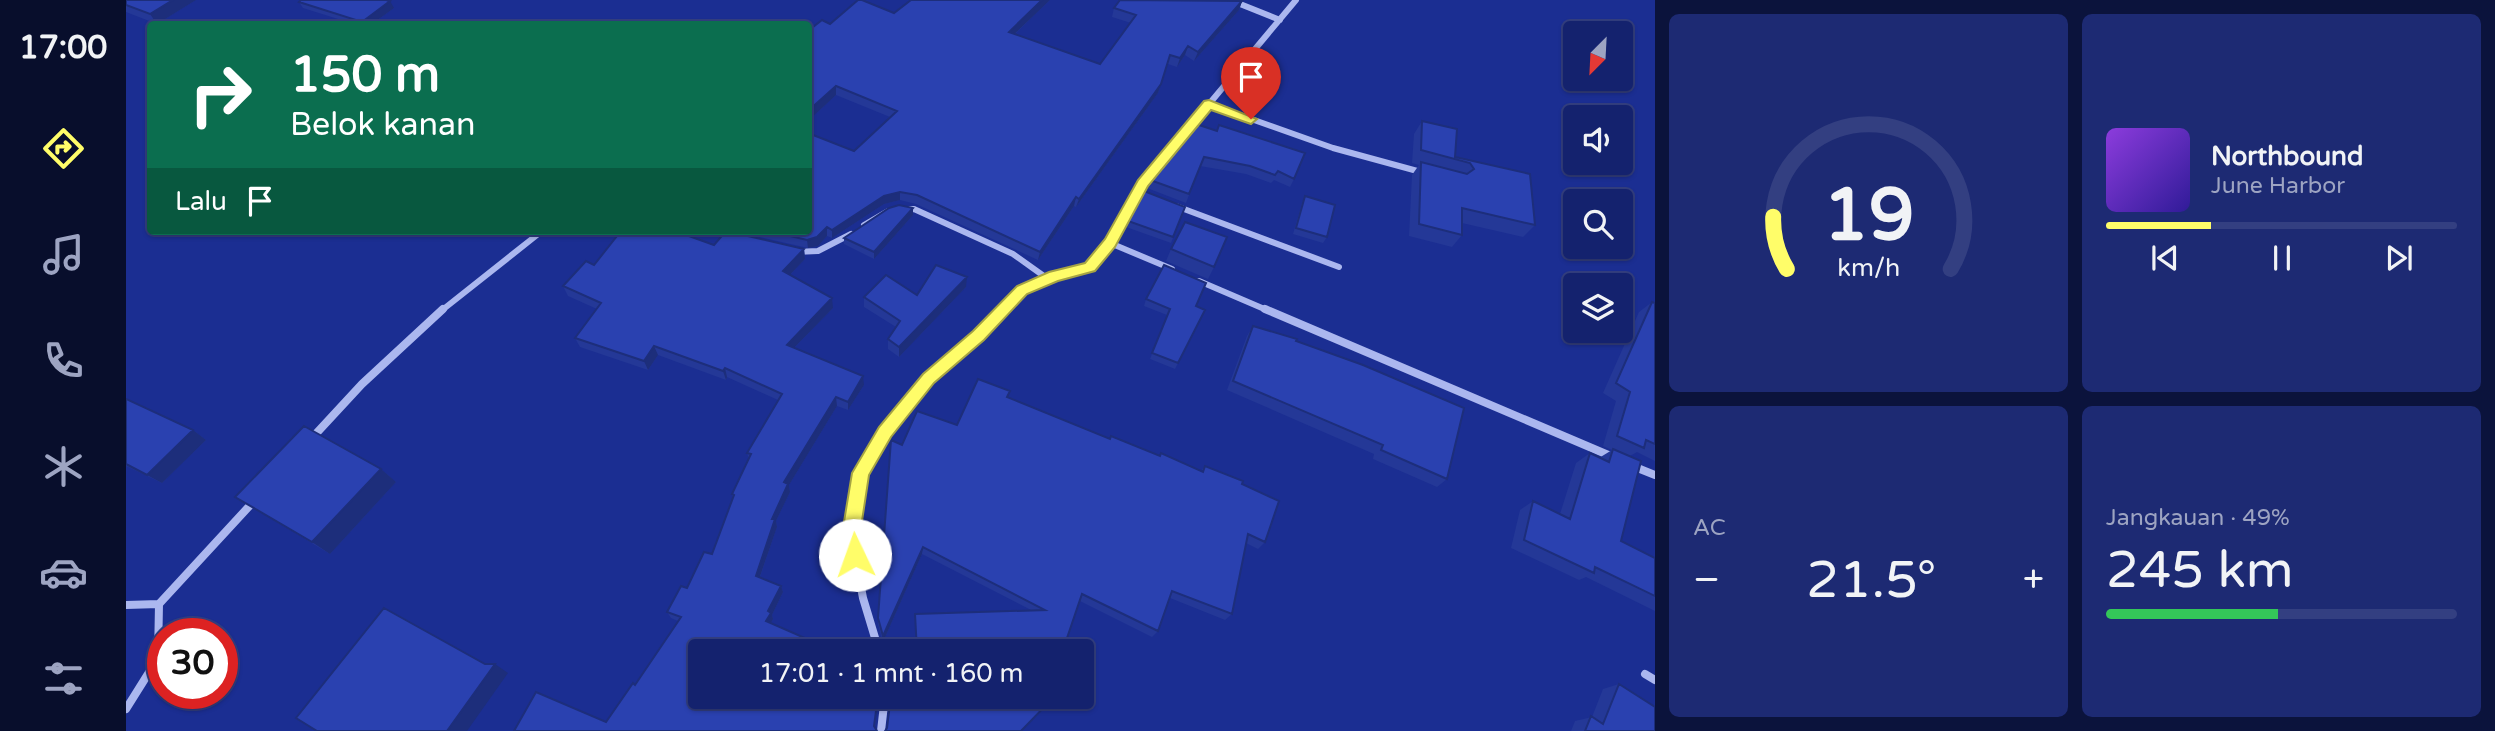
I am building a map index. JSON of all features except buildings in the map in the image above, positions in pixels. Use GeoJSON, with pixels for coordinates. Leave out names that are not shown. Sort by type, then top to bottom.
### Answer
{"type":"FeatureCollection","features":[{"type":"Feature","properties":{"kind":"street"},"geometry":{"type":"LineString","coordinates":[[1230,0],[1280,20]]}},
{"type":"Feature","properties":{"kind":"street"},"geometry":{"type":"LineString","coordinates":[[875,639],[863,598],[851,534],[861,473],[885,432],[929,378],[978,335],[1022,290],[1090,267],[1110,243],[1139,191],[1296,0]]}},
{"type":"Feature","properties":{"kind":"street"},"geometry":{"type":"LineString","coordinates":[[1209,104],[1333,148],[1425,173]]}},
{"type":"Feature","properties":{"kind":"street"},"geometry":{"type":"LineString","coordinates":[[1139,191],[1150,195]]}},
{"type":"Feature","properties":{"kind":"street"},"geometry":{"type":"LineString","coordinates":[[1172,204],[1339,267]]}},
{"type":"Feature","properties":{"kind":"street"},"geometry":{"type":"LineString","coordinates":[[791,252],[808,254],[825,250],[887,209],[899,206],[914,209],[1013,254],[1048,279]]}},
{"type":"Feature","properties":{"kind":"street"},"geometry":{"type":"LineString","coordinates":[[308,442],[362,384],[460,293],[537,235]]}},
{"type":"Feature","properties":{"kind":"street"},"geometry":{"type":"LineString","coordinates":[[724,235],[736,238]]}},
{"type":"Feature","properties":{"kind":"street"},"geometry":{"type":"LineString","coordinates":[[1110,243],[1655,475]]}},
{"type":"Feature","properties":{"kind":"street"},"geometry":{"type":"LineString","coordinates":[[126,709],[158,658],[159,604],[263,491]]}},
{"type":"Feature","properties":{"kind":"street"},"geometry":{"type":"LineString","coordinates":[[126,604],[159,604]]}},
{"type":"Feature","properties":{"kind":"street"},"geometry":{"type":"LineString","coordinates":[[1645,674],[1655,680]]}},
{"type":"Feature","properties":{"kind":"street"},"geometry":{"type":"LineString","coordinates":[[881,731],[884,709]]}},
{"type":"Feature","properties":{"kind":"route"},"geometry":{"type":"LineString","coordinates":[[855,555],[851,534],[861,473],[885,432],[929,378],[978,335],[1022,290],[1054,276],[1090,267],[1110,243],[1143,183],[1209,104],[1251,119]]}}]}
